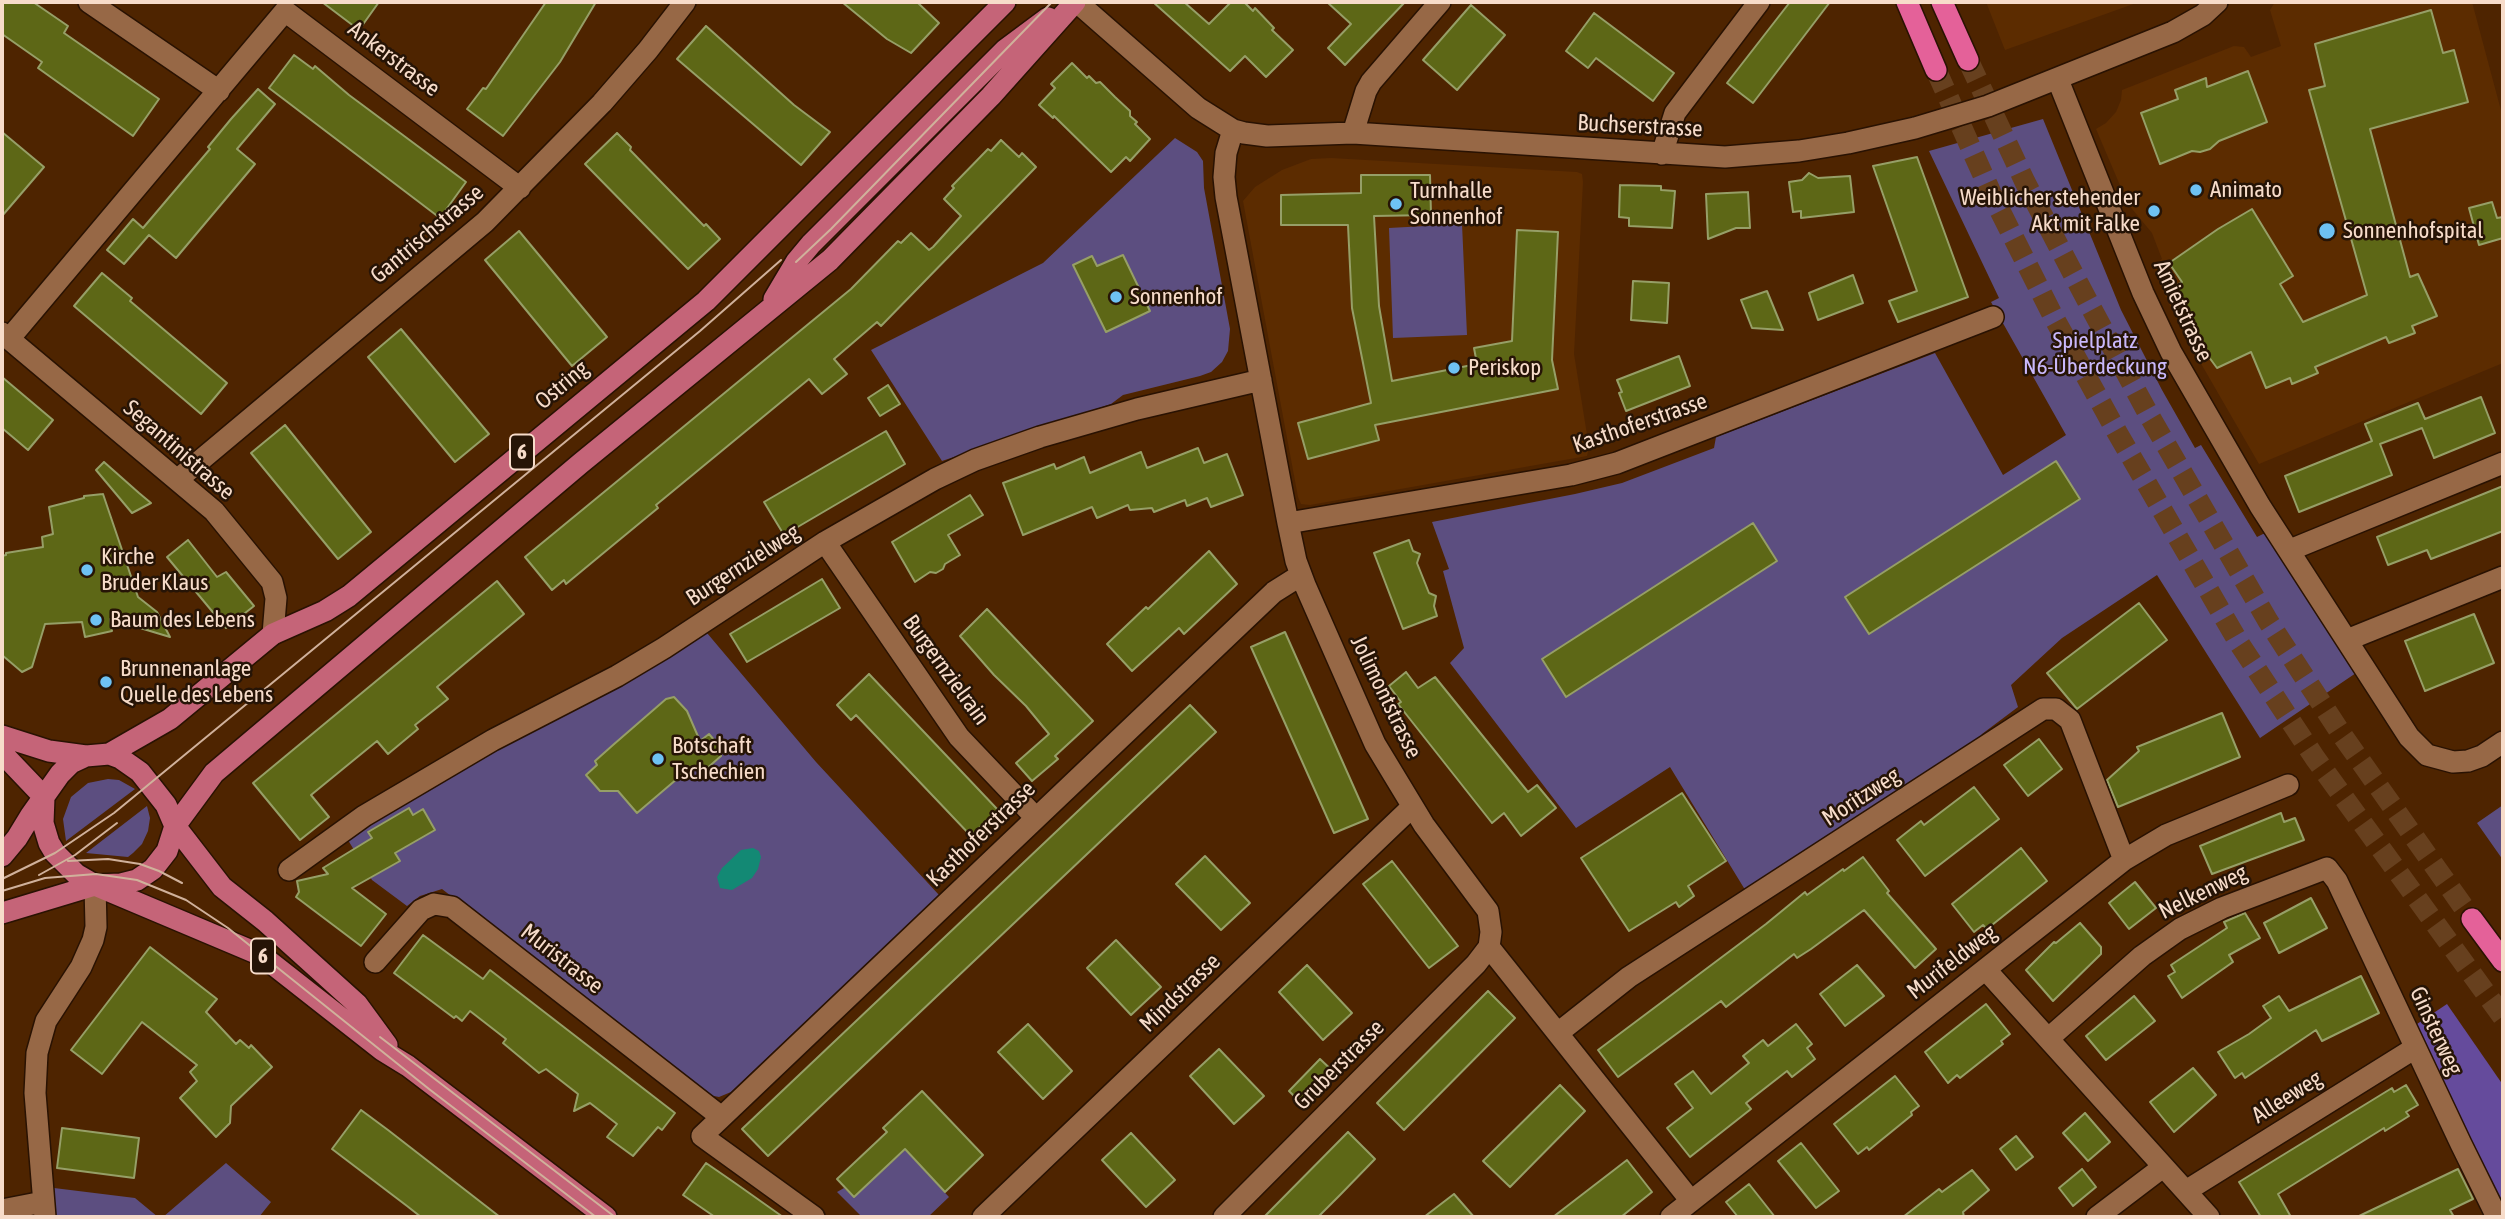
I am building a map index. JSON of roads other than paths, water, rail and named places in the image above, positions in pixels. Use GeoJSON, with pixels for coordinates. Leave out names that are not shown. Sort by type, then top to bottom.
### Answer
{"type":"FeatureCollection","features":[{"type":"Feature","properties":{"kind":"highway"},"geometry":{"type":"LineString","coordinates":[[1901,2],[1923,41]]}},
{"type":"Feature","properties":{"kind":"highway"},"geometry":{"type":"LineString","coordinates":[[1907,2],[1936,70]]}},
{"type":"Feature","properties":{"kind":"highway"},"geometry":{"type":"LineString","coordinates":[[1942,2],[1968,60]]}},
{"type":"Feature","properties":{"kind":"highway"},"geometry":{"type":"LineString","coordinates":[[1948,2],[1956,37]]}},
{"type":"Feature","properties":{"kind":"highway"},"geometry":{"type":"LineString","coordinates":[[2472,919],[2503,961]]}},
{"type":"Feature","properties":{"kind":"main road","name":"Ostring"},"geometry":{"type":"LineString","coordinates":[[109,754],[170,719],[272,634],[325,611],[349,596],[706,301],[1005,2]]}},
{"type":"Feature","properties":{"kind":"main road","name":"6"},"geometry":{"type":"LineString","coordinates":[[408,1066],[380,1037],[357,1004],[265,921],[222,887],[174,825],[214,773],[463,561],[768,310],[803,253],[952,101],[1005,50],[1075,2]]}},
{"type":"Feature","properties":{"kind":"main road"},"geometry":{"type":"LineString","coordinates":[[2,736],[49,751],[86,756],[109,754],[120,758],[144,776],[166,805],[174,825],[167,851],[146,875],[129,883],[95,885],[2,913]]}},
{"type":"Feature","properties":{"kind":"main road"},"geometry":{"type":"LineString","coordinates":[[2,753],[44,797],[43,822],[55,853],[76,874],[95,885]]}},
{"type":"Feature","properties":{"kind":"main road"},"geometry":{"type":"LineString","coordinates":[[2,856],[60,774],[71,763],[86,756]]}},
{"type":"Feature","properties":{"kind":"main road","name":"6"},"geometry":{"type":"LineString","coordinates":[[95,885],[261,955],[382,1050],[408,1066],[606,1217]]}},
{"type":"Feature","properties":{"kind":"street"},"geometry":{"type":"LineString","coordinates":[[89,2],[219,91]]}},
{"type":"Feature","properties":{"kind":"street","name":"Gantrischstrasse"},"geometry":{"type":"LineString","coordinates":[[177,480],[267,402],[436,264],[520,188],[603,103],[685,2]]}},
{"type":"Feature","properties":{"kind":"street","name":"Buchserstrasse"},"geometry":{"type":"LineString","coordinates":[[1075,2],[1198,108],[1233,130],[1267,136],[1353,133],[1661,154],[1746,156],[1823,148],[1915,128],[1998,102],[2173,32],[2203,15],[2217,2]]}},
{"type":"Feature","properties":{"kind":"street"},"geometry":{"type":"LineString","coordinates":[[1353,133],[1371,82],[1440,2]]}},
{"type":"Feature","properties":{"kind":"street"},"geometry":{"type":"LineString","coordinates":[[1661,154],[1675,113],[1759,2]]}},
{"type":"Feature","properties":{"kind":"street","name":"Ankerstrasse"},"geometry":{"type":"LineString","coordinates":[[5,336],[85,249],[285,11],[520,188]]}},
{"type":"Feature","properties":{"kind":"street","name":"Amietstrasse"},"geometry":{"type":"LineString","coordinates":[[2058,80],[2156,321],[2197,401],[2259,506],[2409,737],[2422,751],[2438,759],[2468,761],[2482,756],[2503,742]]}},
{"type":"Feature","properties":{"kind":"street","name":"Jolimontstrasse"},"geometry":{"type":"LineString","coordinates":[[1233,130],[1226,153],[1224,185],[1288,523],[1301,575],[1371,736],[1412,807],[1488,911],[1491,936],[1489,947]]}},
{"type":"Feature","properties":{"kind":"street","name":"Kasthoferstrasse"},"geometry":{"type":"LineString","coordinates":[[1288,523],[1571,475],[1617,463],[1993,317]]}},
{"type":"Feature","properties":{"kind":"street","name":"Segantinistrasse"},"geometry":{"type":"LineString","coordinates":[[5,336],[214,511],[272,582],[276,598],[272,634]]}},
{"type":"Feature","properties":{"kind":"street","name":"Burgernzielweg"},"geometry":{"type":"LineString","coordinates":[[289,870],[364,816],[493,740],[617,676],[825,542],[916,489],[999,451],[1106,417],[1261,380]]}},
{"type":"Feature","properties":{"kind":"street"},"geometry":{"type":"LineString","coordinates":[[2290,550],[2503,463]]}},
{"type":"Feature","properties":{"kind":"street","name":"Burgernzielrain"},"geometry":{"type":"LineString","coordinates":[[825,542],[959,737],[1037,818]]}},
{"type":"Feature","properties":{"kind":"street","name":"Kasthoferstrasse"},"geometry":{"type":"LineString","coordinates":[[814,1217],[702,1136],[1274,592],[1301,575]]}},
{"type":"Feature","properties":{"kind":"street"},"geometry":{"type":"LineString","coordinates":[[2347,640],[2503,577]]}},
{"type":"Feature","properties":{"kind":"street","name":"Moritzweg"},"geometry":{"type":"LineString","coordinates":[[1558,1033],[1629,977],[2043,709],[2056,709],[2070,720],[2124,860]]}},
{"type":"Feature","properties":{"kind":"street","name":"Murifeldweg"},"geometry":{"type":"LineString","coordinates":[[1671,1217],[2124,860],[2166,835],[2288,785]]}},
{"type":"Feature","properties":{"kind":"street","name":"Mindstrasse"},"geometry":{"type":"LineString","coordinates":[[983,1217],[1412,807]]}},
{"type":"Feature","properties":{"kind":"street","name":"Nelkenweg"},"geometry":{"type":"LineString","coordinates":[[2049,1038],[2142,956],[2180,929],[2222,908],[2327,868]]}},
{"type":"Feature","properties":{"kind":"street","name":"Ginsterweg"},"geometry":{"type":"LineString","coordinates":[[2327,868],[2337,881],[2497,1217]]}},
{"type":"Feature","properties":{"kind":"street"},"geometry":{"type":"LineString","coordinates":[[2,1210],[44,1209],[35,1093],[37,1053],[46,1021],[81,967],[93,940],[96,927],[95,885]]}},
{"type":"Feature","properties":{"kind":"street","name":"Muristrasse"},"geometry":{"type":"LineString","coordinates":[[374,962],[421,911],[434,904],[452,907],[720,1116]]}},
{"type":"Feature","properties":{"kind":"street"},"geometry":{"type":"LineString","coordinates":[[1489,947],[1691,1201]]}},
{"type":"Feature","properties":{"kind":"street","name":"Gruberstrasse"},"geometry":{"type":"LineString","coordinates":[[1224,1217],[1476,964],[1489,947]]}},
{"type":"Feature","properties":{"kind":"street"},"geometry":{"type":"LineString","coordinates":[[1986,970],[2209,1217]]}},
{"type":"Feature","properties":{"kind":"street","name":"Alleeweg"},"geometry":{"type":"LineString","coordinates":[[2186,1191],[2415,1048]]}},
{"type":"Feature","properties":{"kind":"street"},"geometry":{"type":"LineString","coordinates":[[2096,1217],[2163,1167]]}},
{"type":"Feature","properties":{"kind":"water"},"geometry":{"type":"Polygon","coordinates":[[[753,848],[759,851],[761,857],[752,878],[732,890],[720,888],[717,877],[722,868],[741,850],[753,848]]]}},
{"type":"Feature","properties":{"kind":"tunnel"},"geometry":{"type":"LineString","coordinates":[[1968,60],[2025,182],[2088,302],[2150,417],[2268,621],[2342,735],[2472,919]]}},
{"type":"Feature","properties":{"kind":"tunnel"},"geometry":{"type":"LineString","coordinates":[[1936,70],[1992,195],[2054,318],[2239,643],[2315,758],[2503,1017]]}},
{"type":"Feature","properties":{"kind":"tram line"},"geometry":{"type":"LineString","coordinates":[[796,262],[1052,2]]}},
{"type":"Feature","properties":{"kind":"tram line"},"geometry":{"type":"LineString","coordinates":[[2,879],[55,853],[114,813],[700,331],[781,260]]}},
{"type":"Feature","properties":{"kind":"tram line"},"geometry":{"type":"LineString","coordinates":[[39,875],[75,855],[117,823]]}},
{"type":"Feature","properties":{"kind":"tram line"},"geometry":{"type":"LineString","coordinates":[[68,861],[108,859],[140,864],[182,883]]}},
{"type":"Feature","properties":{"kind":"tram line"},"geometry":{"type":"LineString","coordinates":[[2,891],[45,878],[96,874],[137,880],[186,900],[228,928],[429,1089],[596,1217]]}},
{"type":"Feature","properties":{"kind":"tram line"},"geometry":{"type":"LineString","coordinates":[[380,1037],[615,1217]]}},
{"type":"Feature","properties":{"kind":"place","name":"Animato"},"geometry":{"type":"Point","coordinates":[2196,190]}},
{"type":"Feature","properties":{"kind":"place","name":"Turnhalle Sonnenhof"},"geometry":{"type":"Point","coordinates":[1396,204]}},
{"type":"Feature","properties":{"kind":"place","name":"Weiblicher stehender Akt mit Falke"},"geometry":{"type":"Point","coordinates":[2154,211]}},
{"type":"Feature","properties":{"kind":"place","name":"Sonnenhofspital"},"geometry":{"type":"Point","coordinates":[2327,231]}},
{"type":"Feature","properties":{"kind":"place","name":"Sonnenhof"},"geometry":{"type":"Point","coordinates":[1116,297]}},
{"type":"Feature","properties":{"kind":"place","name":"Periskop"},"geometry":{"type":"Point","coordinates":[1454,368]}},
{"type":"Feature","properties":{"kind":"place","name":"Kirche Bruder Klaus"},"geometry":{"type":"Point","coordinates":[87,570]}},
{"type":"Feature","properties":{"kind":"place","name":"Baum des Lebens"},"geometry":{"type":"Point","coordinates":[96,620]}},
{"type":"Feature","properties":{"kind":"place","name":"Brunnenanlage Quelle des Lebens"},"geometry":{"type":"Point","coordinates":[106,682]}},
{"type":"Feature","properties":{"kind":"place","name":"Botschaft Tschechien"},"geometry":{"type":"Point","coordinates":[658,759]}},
{"type":"Feature","properties":{"kind":"park label","name":"Spielplatz N6-Überdeckung"},"geometry":{"type":"Point","coordinates":[2095,354]}}]}
